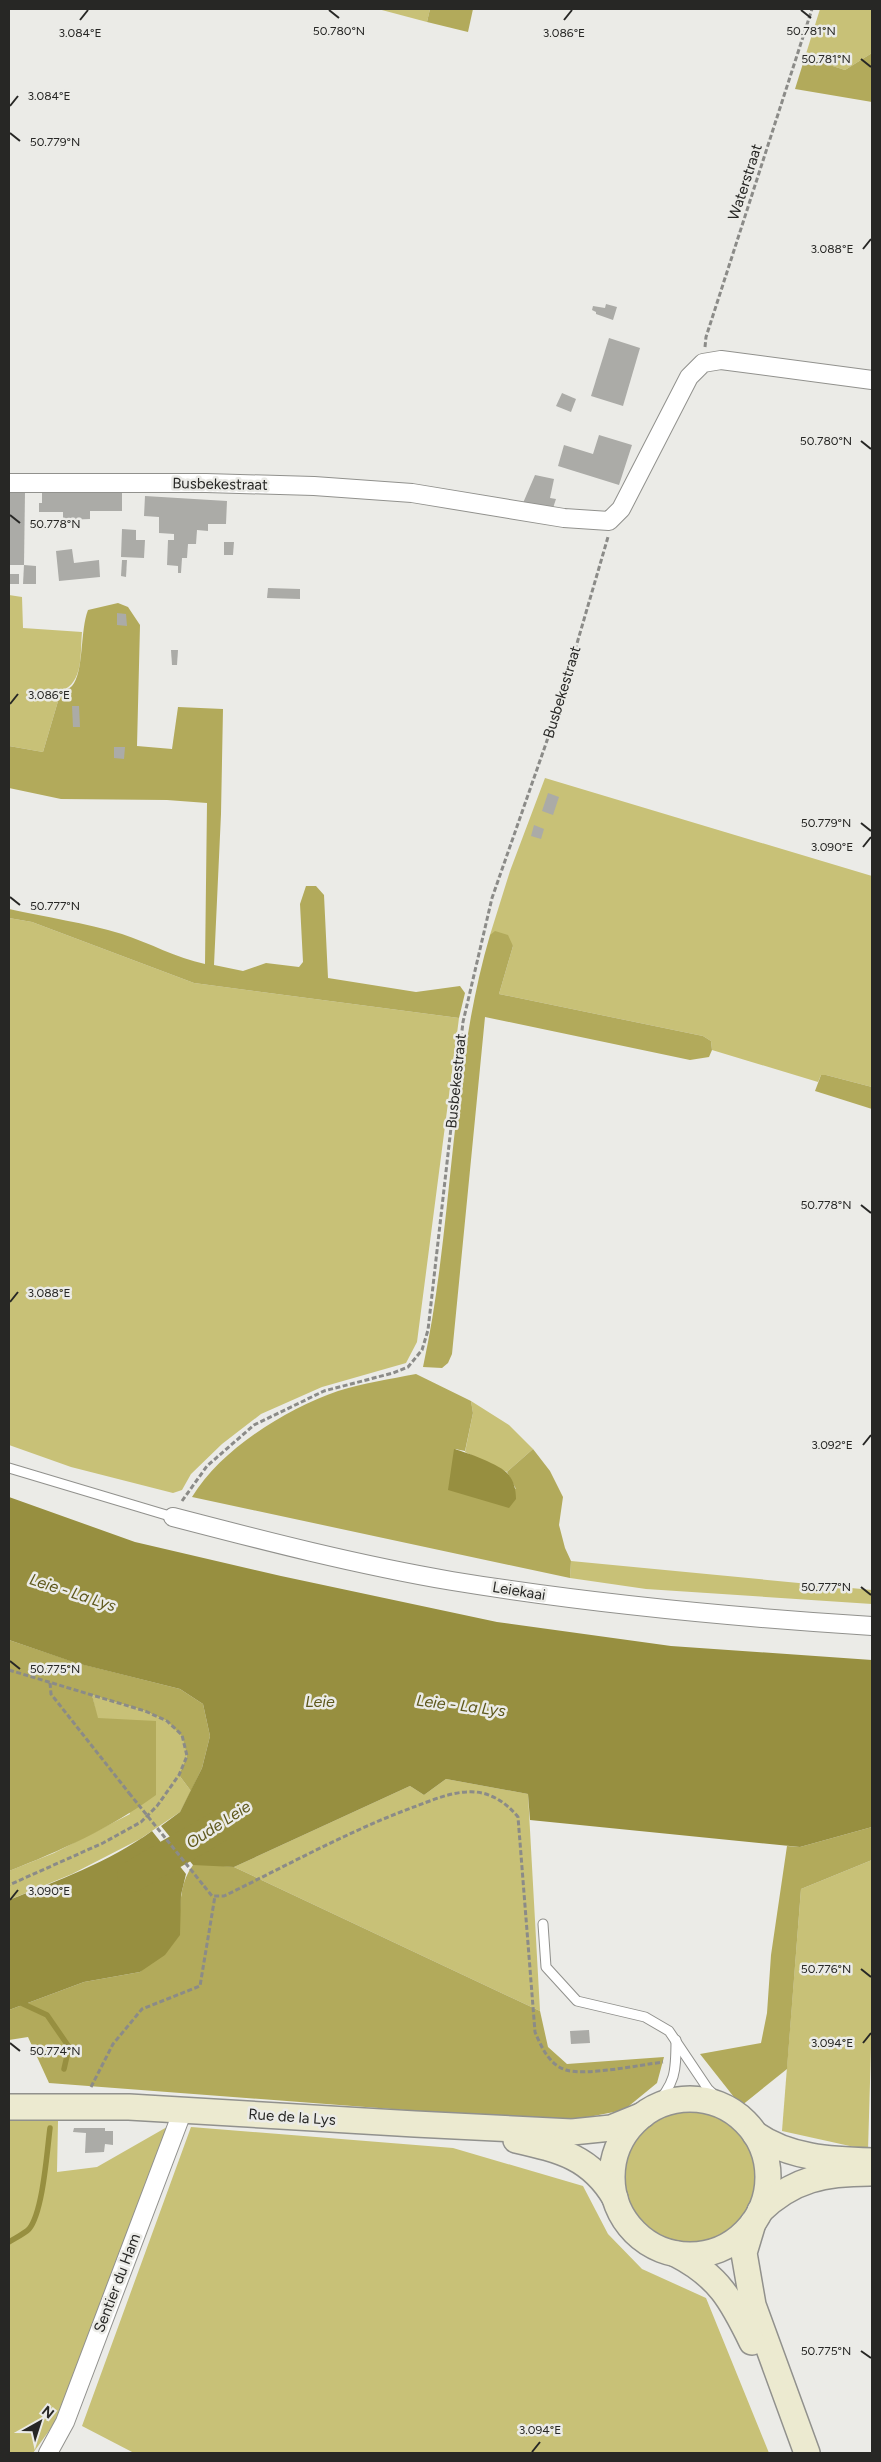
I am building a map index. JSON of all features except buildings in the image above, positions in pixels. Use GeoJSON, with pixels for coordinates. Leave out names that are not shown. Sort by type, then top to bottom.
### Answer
{"type":"FeatureCollection","features":[{"type":"Feature","properties":{"kind":"main road","name":"Rue de la Lys"},"geometry":{"type":"LineString","coordinates":[[9,2089],[129,2107]]}},
{"type":"Feature","properties":{"kind":"main road"},"geometry":{"type":"LineString","coordinates":[[674,2100],[708,2101],[730,2110],[744,2120],[755,2134],[764,2154],[768,2172],[767,2189],[744,2253],[749,2286],[760,2326],[802,2442],[741,2318],[723,2288],[696,2264],[650,2243],[632,2228],[615,2198],[612,2175],[616,2152],[627,2131],[648,2112],[674,2100]]}},
{"type":"Feature","properties":{"kind":"main road","name":"Rue de la Lys"},"geometry":{"type":"LineString","coordinates":[[9,2107],[129,2107],[455,2126],[591,2131],[611,2128],[648,2112]]}},
{"type":"Feature","properties":{"kind":"main road","name":"Rue de la Lys"},"geometry":{"type":"LineString","coordinates":[[455,2126],[535,2144],[578,2159],[598,2173],[615,2198]]}},
{"type":"Feature","properties":{"kind":"main road"},"geometry":{"type":"LineString","coordinates":[[755,2134],[777,2148],[791,2152],[840,2159],[872,2161]]}},
{"type":"Feature","properties":{"kind":"main road"},"geometry":{"type":"LineString","coordinates":[[672,2252],[695,2254],[718,2250],[738,2238],[779,2193],[803,2182],[826,2177],[872,2173]]}},
{"type":"Feature","properties":{"kind":"street"},"geometry":{"type":"LineString","coordinates":[[609,521],[621,509],[689,377],[703,362],[721,360],[872,380]]}},
{"type":"Feature","properties":{"kind":"street","name":"Busbekestraat"},"geometry":{"type":"LineString","coordinates":[[9,483],[206,482],[314,486],[412,493],[564,518],[609,521]]}},
{"type":"Feature","properties":{"kind":"street","name":"Leiekaai"},"geometry":{"type":"LineString","coordinates":[[173,1517],[345,1559],[523,1592],[614,1605],[779,1620],[872,1626]]}},
{"type":"Feature","properties":{"kind":"street","name":"Sentier du Ham"},"geometry":{"type":"LineString","coordinates":[[48,2453],[65,2422],[183,2110]]}},
{"type":"Feature","properties":{"kind":"lane"},"geometry":{"type":"LineString","coordinates":[[9,1468],[173,1517]]}},
{"type":"Feature","properties":{"kind":"lane"},"geometry":{"type":"LineString","coordinates":[[543,1924],[546,1967],[577,2001],[645,2017],[668,2031],[676,2039],[708,2089],[730,2110]]}},
{"type":"Feature","properties":{"kind":"lane"},"geometry":{"type":"LineString","coordinates":[[648,2112],[662,2099],[675,2074],[676,2039]]}},
{"type":"Feature","properties":{"kind":"path","name":"Waterstraat"},"geometry":{"type":"LineString","coordinates":[[703,362],[706,337],[812,9]]}},
{"type":"Feature","properties":{"kind":"path","name":"Busbekestraat"},"geometry":{"type":"LineString","coordinates":[[173,1517],[188,1489],[207,1466],[254,1425],[324,1391],[393,1373],[408,1367],[422,1350],[428,1330],[463,1022],[492,898],[557,712],[608,540],[609,521]]}},
{"type":"Feature","properties":{"kind":"path"},"geometry":{"type":"LineString","coordinates":[[9,1670],[145,1711],[167,1721],[182,1736],[187,1756],[178,1775],[157,1806],[141,1822],[95,1847],[9,1885]]}},
{"type":"Feature","properties":{"kind":"path"},"geometry":{"type":"LineString","coordinates":[[50,1683],[51,1694],[212,1896],[224,1896],[381,1820],[435,1800],[466,1792],[489,1795],[508,1804],[518,1817],[535,2032],[545,2054],[565,2070],[580,2071],[676,2060]]}},
{"type":"Feature","properties":{"kind":"path"},"geometry":{"type":"LineString","coordinates":[[87,2100],[94,2078],[113,2044],[142,2009],[200,1986],[215,1896]]}},
{"type":"Feature","properties":{"kind":"shaded area"},"geometry":{"type":"Polygon","coordinates":[[[378,9],[430,9],[427,22],[378,9]]]}},
{"type":"Feature","properties":{"kind":"shaded area"},"geometry":{"type":"Polygon","coordinates":[[[430,9],[473,9],[468,32],[427,22],[430,9]]]}},
{"type":"Feature","properties":{"kind":"shaded area"},"geometry":{"type":"Polygon","coordinates":[[[820,9],[872,9],[872,53],[845,70],[805,57],[820,9]]]}},
{"type":"Feature","properties":{"kind":"shaded area"},"geometry":{"type":"Polygon","coordinates":[[[872,53],[872,102],[795,89],[805,57],[845,70],[872,53]]]}},
{"type":"Feature","properties":{"kind":"shaded area"},"geometry":{"type":"Polygon","coordinates":[[[9,595],[22,597],[23,628],[82,632],[81,658],[77,674],[74,681],[61,691],[43,752],[9,746],[9,595]]]}},
{"type":"Feature","properties":{"kind":"shaded area"},"geometry":{"type":"Polygon","coordinates":[[[118,603],[128,607],[140,625],[137,746],[172,749],[178,707],[223,709],[221,814],[214,965],[243,971],[266,963],[299,967],[303,962],[300,904],[306,886],[316,886],[324,895],[328,978],[416,992],[460,986],[465,993],[459,1018],[194,983],[32,922],[9,918],[9,909],[94,927],[122,934],[205,964],[207,803],[167,800],[61,799],[9,788],[9,746],[43,752],[61,691],[71,687],[76,680],[88,610],[118,603]]]}},
{"type":"Feature","properties":{"kind":"shaded area"},"geometry":{"type":"Polygon","coordinates":[[[545,778],[872,876],[872,1087],[826,1075],[821,1075],[818,1082],[712,1050],[711,1041],[703,1036],[499,994],[513,946],[490,935],[510,871],[545,778]]]}},
{"type":"Feature","properties":{"kind":"shaded area"},"geometry":{"type":"Polygon","coordinates":[[[9,918],[32,922],[194,983],[459,1018],[417,1342],[406,1363],[322,1387],[261,1414],[222,1444],[191,1474],[182,1490],[173,1493],[71,1467],[9,1445],[9,918]]]}},
{"type":"Feature","properties":{"kind":"shaded area"},"geometry":{"type":"Polygon","coordinates":[[[495,931],[508,935],[513,946],[499,994],[703,1036],[711,1041],[712,1050],[709,1057],[690,1060],[485,1017],[452,1354],[448,1363],[442,1368],[423,1367],[441,1259],[459,1096],[467,1042],[477,988],[490,935],[495,931]]]}},
{"type":"Feature","properties":{"kind":"shaded area"},"geometry":{"type":"Polygon","coordinates":[[[821,1075],[872,1087],[872,1109],[815,1091],[821,1075]]]}},
{"type":"Feature","properties":{"kind":"shaded area"},"geometry":{"type":"Polygon","coordinates":[[[416,1374],[471,1401],[473,1413],[465,1451],[455,1449],[516,1489],[507,1472],[533,1449],[550,1471],[563,1497],[559,1525],[565,1548],[571,1561],[570,1578],[192,1497],[204,1479],[237,1447],[297,1408],[347,1388],[416,1374]]]}},
{"type":"Feature","properties":{"kind":"shaded area"},"geometry":{"type":"Polygon","coordinates":[[[471,1401],[509,1425],[533,1449],[507,1472],[465,1452],[473,1413],[471,1401]]]}},
{"type":"Feature","properties":{"kind":"shaded area"},"geometry":{"type":"Polygon","coordinates":[[[571,1561],[872,1590],[872,1604],[646,1589],[570,1578],[571,1561]]]}},
{"type":"Feature","properties":{"kind":"shaded area"},"geometry":{"type":"Polygon","coordinates":[[[9,1640],[77,1663],[180,1689],[203,1704],[210,1736],[202,1768],[191,1791],[179,1775],[187,1756],[182,1736],[167,1721],[145,1711],[92,1695],[98,1718],[156,1721],[156,1795],[121,1818],[85,1838],[9,1871],[9,1640]]]}},
{"type":"Feature","properties":{"kind":"shaded area"},"geometry":{"type":"Polygon","coordinates":[[[92,1695],[145,1711],[167,1721],[182,1735],[187,1756],[179,1775],[191,1791],[180,1812],[140,1839],[72,1874],[9,1900],[9,1871],[54,1853],[130,1814],[97,1718],[92,1695]]]}},
{"type":"Feature","properties":{"kind":"shaded area"},"geometry":{"type":"Polygon","coordinates":[[[446,1779],[528,1794],[540,2011],[234,1867],[410,1786],[424,1795],[446,1779]]]}},
{"type":"Feature","properties":{"kind":"shaded area"},"geometry":{"type":"Polygon","coordinates":[[[872,1827],[872,1860],[801,1889],[787,2069],[741,2106],[700,2054],[761,2043],[767,2013],[771,1955],[787,1846],[800,1847],[872,1827]]]}},
{"type":"Feature","properties":{"kind":"shaded area"},"geometry":{"type":"Polygon","coordinates":[[[872,1860],[872,2014],[868,2150],[782,2131],[801,1889],[872,1860]]]}},
{"type":"Feature","properties":{"kind":"shaded area"},"geometry":{"type":"Polygon","coordinates":[[[193,1865],[234,1867],[540,2011],[548,2047],[567,2064],[664,2057],[657,2083],[624,2110],[563,2122],[49,2083],[28,2037],[9,2040],[9,2010],[84,1982],[140,1972],[180,1934],[182,1890],[193,1865]]]}},
{"type":"Feature","properties":{"kind":"shaded area"},"geometry":{"type":"Polygon","coordinates":[[[690,2111],[703,2112],[715,2116],[737,2130],[751,2152],[755,2164],[755,2190],[751,2202],[737,2224],[715,2238],[703,2242],[690,2243],[677,2242],[665,2238],[643,2224],[629,2202],[625,2190],[624,2177],[625,2164],[629,2152],[643,2130],[665,2116],[677,2112],[690,2111]]]}},
{"type":"Feature","properties":{"kind":"shaded area"},"geometry":{"type":"Polygon","coordinates":[[[9,2118],[58,2121],[57,2172],[97,2167],[167,2127],[59,2417],[33,2453],[9,2453],[9,2118]]]}},
{"type":"Feature","properties":{"kind":"shaded area"},"geometry":{"type":"Polygon","coordinates":[[[191,2127],[453,2148],[583,2186],[608,2234],[642,2269],[706,2298],[769,2453],[134,2453],[82,2426],[191,2127]]]}},
{"type":"Feature","properties":{"kind":"water"},"geometry":{"type":"Polygon","coordinates":[[[454,1449],[491,1463],[508,1474],[513,1483],[516,1496],[516,1499],[509,1508],[448,1490],[454,1449]]]}},
{"type":"Feature","properties":{"kind":"water","name":"Leie"},"geometry":{"type":"Polygon","coordinates":[[[9,1497],[135,1542],[281,1576],[497,1622],[671,1646],[872,1660],[872,1827],[800,1847],[530,1820],[528,1794],[446,1779],[424,1795],[410,1786],[234,1867],[193,1865],[161,1826],[180,1812],[202,1768],[210,1736],[203,1704],[180,1689],[76,1663],[9,1640],[9,1497]]]}},
{"type":"Feature","properties":{"kind":"water"},"geometry":{"type":"Polygon","coordinates":[[[152,1831],[186,1874],[181,1895],[180,1935],[165,1955],[140,1972],[84,1982],[9,2010],[9,1900],[101,1861],[152,1831]]]}},
{"type":"Feature","properties":{"kind":"waterway","name":"Oude Leie"},"geometry":{"type":"LineString","coordinates":[[133,1876],[218,1827]]}},
{"type":"Feature","properties":{"kind":"waterway"},"geometry":{"type":"LineString","coordinates":[[19,2002],[47,2015],[69,2047],[64,2069]]}},
{"type":"Feature","properties":{"kind":"waterway"},"geometry":{"type":"LineString","coordinates":[[9,2242],[27,2231],[34,2221],[44,2181],[50,2128]]}},
{"type":"Feature","properties":{"kind":"water label","name":"Leie - La Lys"},"geometry":{"type":"Point","coordinates":[73,1592]}},
{"type":"Feature","properties":{"kind":"water label","name":"Leie - La Lys"},"geometry":{"type":"Point","coordinates":[461,1705]}}]}
